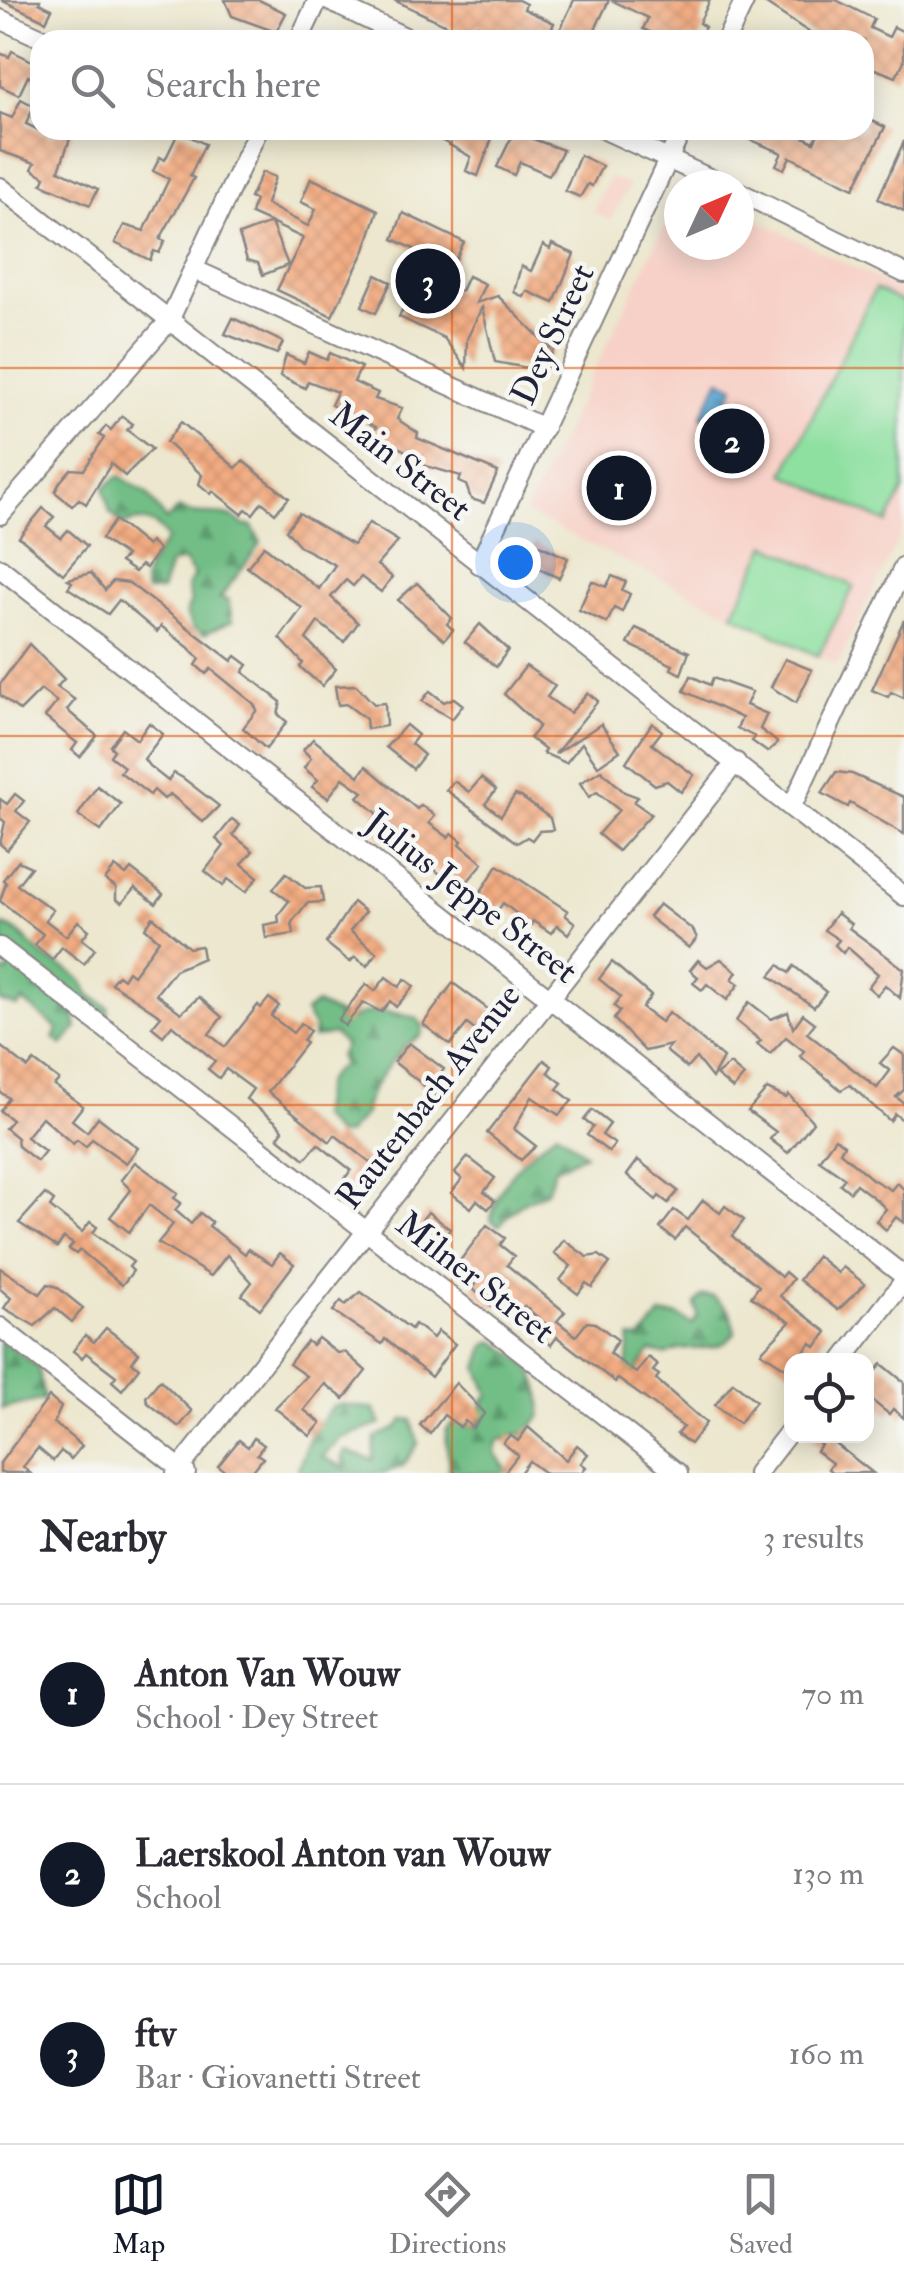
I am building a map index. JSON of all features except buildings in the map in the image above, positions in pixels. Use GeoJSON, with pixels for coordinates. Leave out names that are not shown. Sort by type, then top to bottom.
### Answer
{"type":"FeatureCollection","features":[{"type":"Feature","properties":{"kind":"street"},"geometry":{"type":"LineString","coordinates":[[304,30],[318,0]]}},
{"type":"Feature","properties":{"kind":"street"},"geometry":{"type":"LineString","coordinates":[[327,0],[390,30]]}},
{"type":"Feature","properties":{"kind":"street"},"geometry":{"type":"LineString","coordinates":[[731,30],[746,0]]}},
{"type":"Feature","properties":{"kind":"street"},"geometry":{"type":"LineString","coordinates":[[0,19],[30,33]]}},
{"type":"Feature","properties":{"kind":"street"},"geometry":{"type":"LineString","coordinates":[[0,516],[170,321],[248,140]]}},
{"type":"Feature","properties":{"kind":"street"},"geometry":{"type":"LineString","coordinates":[[627,140],[692,170]]}},
{"type":"Feature","properties":{"kind":"street","name":"Dey Street"},"geometry":{"type":"LineString","coordinates":[[479,564],[678,140]]}},
{"type":"Feature","properties":{"kind":"street","name":"Main Street"},"geometry":{"type":"LineString","coordinates":[[0,187],[479,564],[793,804],[904,896]]}},
{"type":"Feature","properties":{"kind":"street"},"geometry":{"type":"LineString","coordinates":[[754,199],[904,273]]}},
{"type":"Feature","properties":{"kind":"street"},"geometry":{"type":"LineString","coordinates":[[194,269],[544,428]]}},
{"type":"Feature","properties":{"kind":"street"},"geometry":{"type":"LineString","coordinates":[[793,804],[898,595],[904,566]]}},
{"type":"Feature","properties":{"kind":"street","name":"Julius Jeppe Street"},"geometry":{"type":"LineString","coordinates":[[0,568],[904,1278]]}},
{"type":"Feature","properties":{"kind":"street","name":"Rautenbach Avenue"},"geometry":{"type":"LineString","coordinates":[[181,1471],[363,1232],[736,762]]}},
{"type":"Feature","properties":{"kind":"street","name":"Milner Street"},"geometry":{"type":"LineString","coordinates":[[0,947],[678,1473]]}},
{"type":"Feature","properties":{"kind":"street"},"geometry":{"type":"LineString","coordinates":[[848,1353],[904,1278]]}},
{"type":"Feature","properties":{"kind":"street"},"geometry":{"type":"LineString","coordinates":[[0,1327],[181,1471]]}},
{"type":"Feature","properties":{"kind":"street"},"geometry":{"type":"LineString","coordinates":[[757,1473],[784,1438]]}},
{"type":"Feature","properties":{"kind":"shaded area"},"geometry":{"type":"Polygon","coordinates":[[[609,177],[629,185],[611,220],[593,212],[609,177]]]}},
{"type":"Feature","properties":{"kind":"shaded area"},"geometry":{"type":"Polygon","coordinates":[[[754,218],[904,292],[904,527],[837,665],[525,513],[664,227],[664,260],[754,260],[754,218]]]}},
{"type":"Feature","properties":{"kind":"green space"},"geometry":{"type":"Polygon","coordinates":[[[875,289],[904,303],[904,489],[887,523],[784,474],[875,289]]]}},
{"type":"Feature","properties":{"kind":"green space"},"geometry":{"type":"Polygon","coordinates":[[[119,476],[146,493],[166,520],[179,509],[231,516],[244,526],[251,525],[261,543],[220,598],[228,600],[232,621],[204,634],[193,628],[186,614],[191,601],[187,587],[194,575],[184,561],[170,564],[161,591],[146,592],[147,571],[167,539],[154,525],[137,521],[124,525],[110,513],[104,488],[119,476]]]}},
{"type":"Feature","properties":{"kind":"green space"},"geometry":{"type":"Polygon","coordinates":[[[767,545],[854,586],[818,656],[733,614],[767,545]]]}},
{"type":"Feature","properties":{"kind":"green space"},"geometry":{"type":"Polygon","coordinates":[[[3,925],[76,975],[88,994],[108,1007],[108,1013],[102,1019],[74,1015],[77,1028],[62,1045],[54,1038],[58,1029],[23,1001],[17,1007],[0,1001],[0,972],[8,973],[9,967],[3,925]]]}},
{"type":"Feature","properties":{"kind":"green space"},"geometry":{"type":"Polygon","coordinates":[[[316,1004],[350,1020],[365,1013],[391,1012],[417,1018],[423,1027],[421,1036],[385,1070],[370,1095],[365,1114],[346,1135],[335,1134],[319,1116],[326,1081],[342,1066],[339,1056],[345,1045],[334,1034],[313,1038],[314,1028],[305,1012],[316,1004]]]}},
{"type":"Feature","properties":{"kind":"green space"},"geometry":{"type":"Polygon","coordinates":[[[557,1131],[585,1154],[554,1169],[545,1192],[520,1204],[499,1226],[491,1220],[500,1192],[524,1160],[557,1131]]]}},
{"type":"Feature","properties":{"kind":"green space"},"geometry":{"type":"Polygon","coordinates":[[[702,1296],[713,1296],[730,1311],[735,1332],[728,1340],[712,1347],[666,1355],[651,1351],[632,1376],[627,1372],[630,1338],[641,1339],[661,1315],[677,1315],[692,1324],[698,1316],[695,1304],[702,1296]]]}},
{"type":"Feature","properties":{"kind":"green space"},"geometry":{"type":"Polygon","coordinates":[[[0,1340],[38,1367],[44,1399],[2,1409],[0,1340]]]}},
{"type":"Feature","properties":{"kind":"green space"},"geometry":{"type":"Polygon","coordinates":[[[494,1341],[531,1371],[540,1390],[541,1416],[527,1432],[497,1441],[495,1453],[509,1473],[449,1473],[446,1431],[451,1424],[477,1427],[482,1419],[483,1401],[489,1395],[478,1368],[485,1346],[494,1341]]]}},
{"type":"Feature","properties":{"kind":"green space"},"geometry":{"type":"Polygon","coordinates":[[[332,1406],[374,1409],[381,1424],[341,1438],[322,1457],[345,1468],[342,1456],[346,1451],[373,1460],[375,1438],[397,1428],[404,1419],[412,1420],[418,1444],[403,1466],[384,1473],[305,1473],[298,1469],[309,1439],[332,1406]]]}},
{"type":"Feature","properties":{"kind":"water"},"geometry":{"type":"Polygon","coordinates":[[[720,379],[735,386],[716,424],[701,417],[720,379]]]}},
{"type":"Feature","properties":{"kind":"place","name":"ftv"},"geometry":{"type":"Point","coordinates":[428,281]}},
{"type":"Feature","properties":{"kind":"place","name":"Laerskool Anton van Wouw"},"geometry":{"type":"Point","coordinates":[732,441]}},
{"type":"Feature","properties":{"kind":"place","name":"Anton Van Wouw"},"geometry":{"type":"Point","coordinates":[619,488]}}]}
